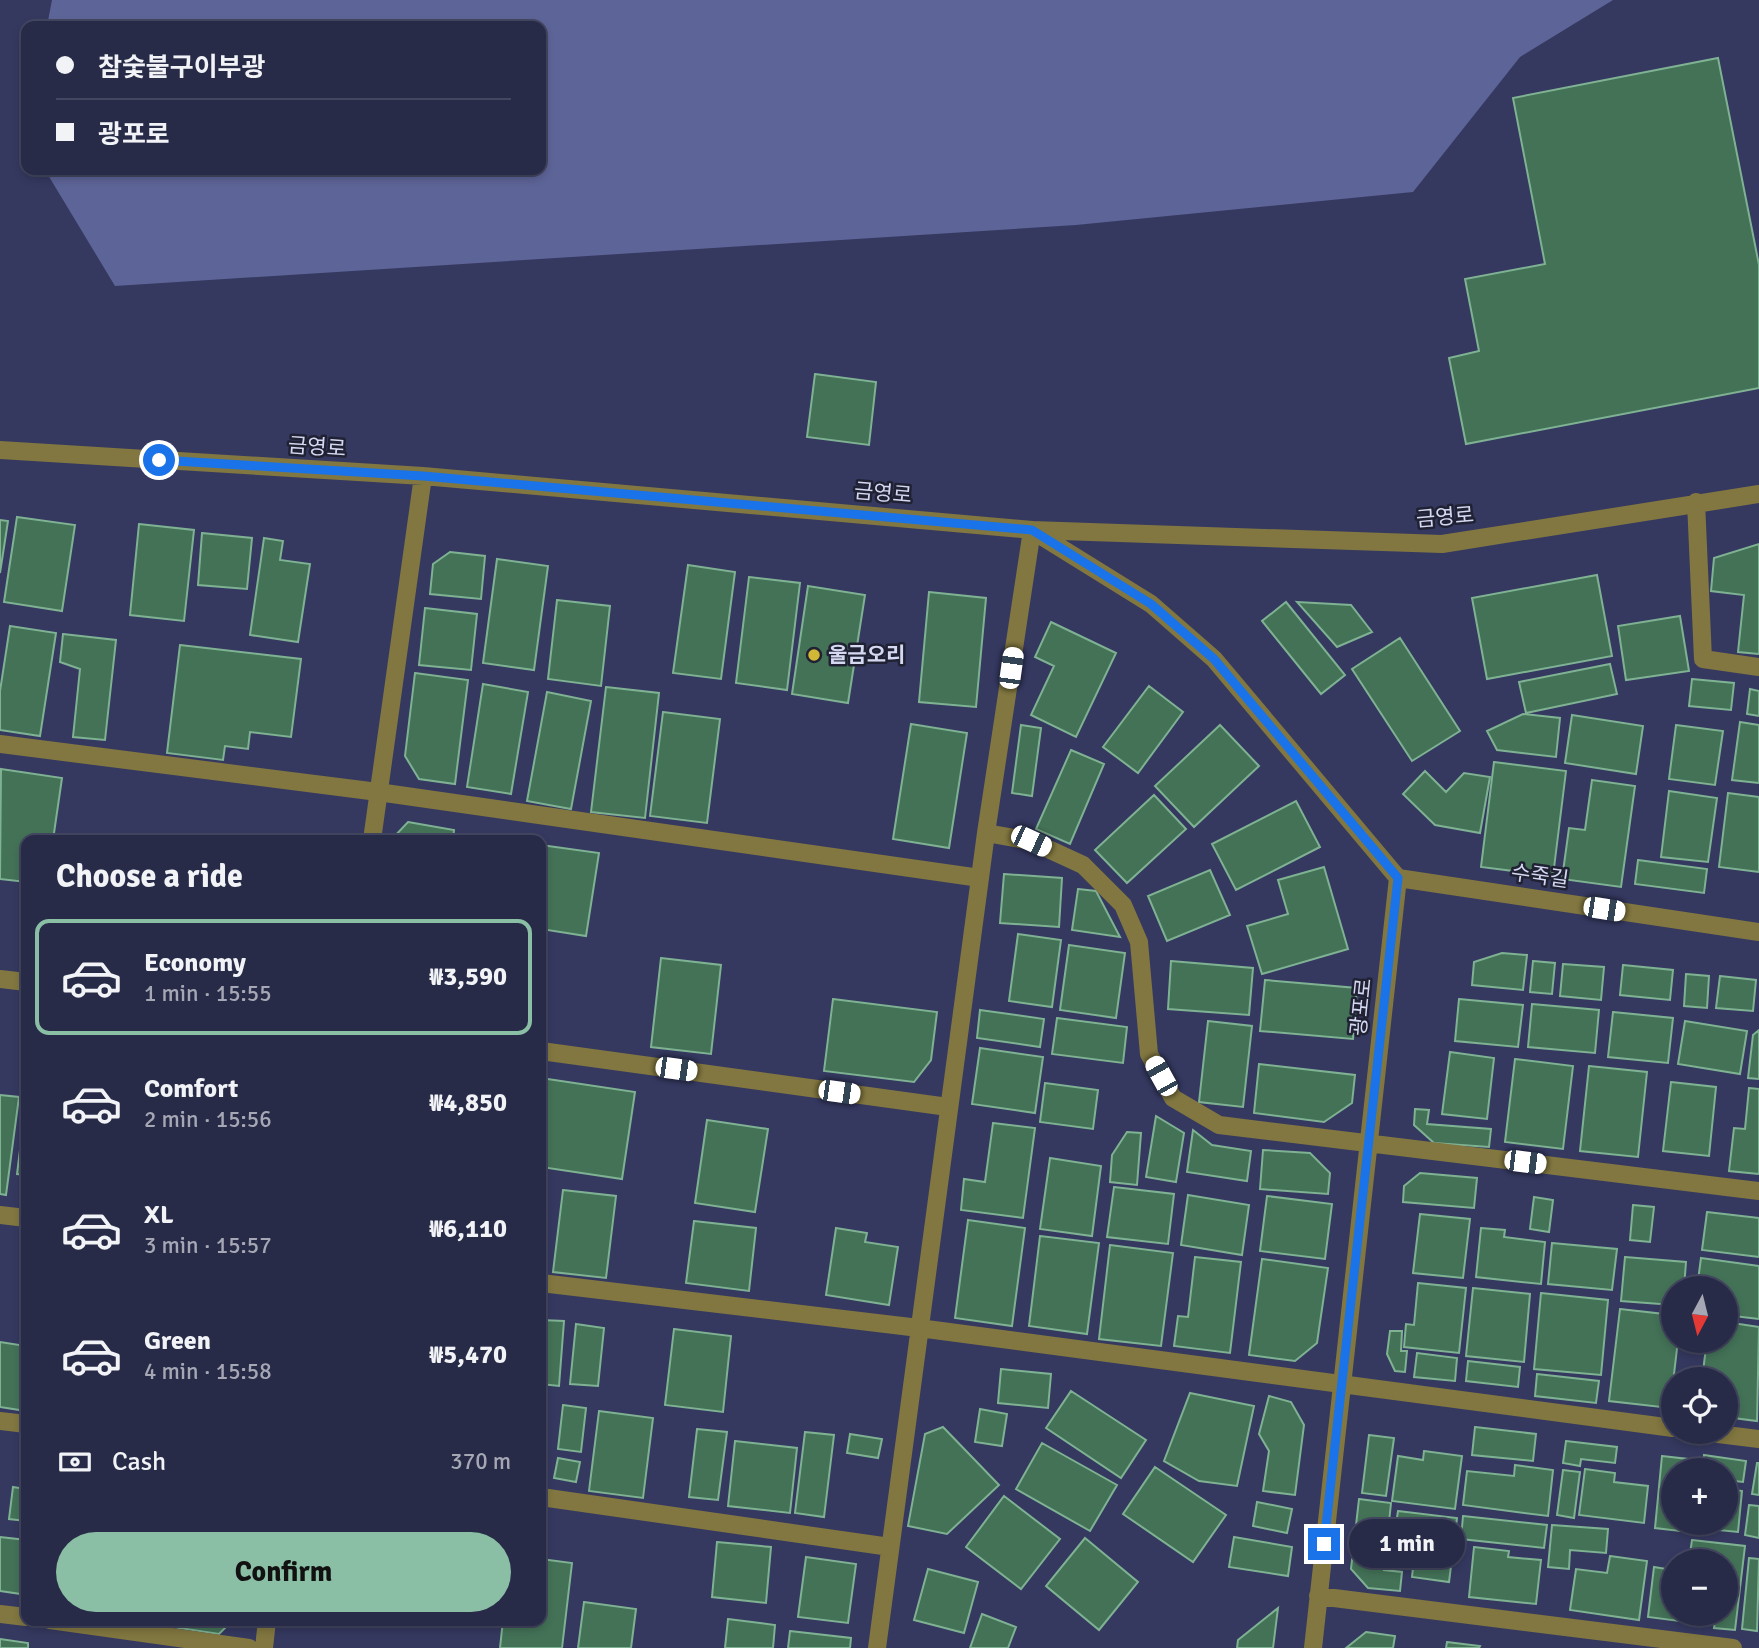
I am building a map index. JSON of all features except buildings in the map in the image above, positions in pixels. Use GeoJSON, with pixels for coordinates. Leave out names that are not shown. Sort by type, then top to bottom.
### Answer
{"type":"FeatureCollection","features":[{"type":"Feature","properties":{"kind":"street","name":"금영로"},"geometry":{"type":"LineString","coordinates":[[0,450],[423,476],[1032,530],[1442,544],[1759,494]]}},
{"type":"Feature","properties":{"kind":"street"},"geometry":{"type":"LineString","coordinates":[[373,835],[423,476]]}},
{"type":"Feature","properties":{"kind":"street"},"geometry":{"type":"LineString","coordinates":[[1696,502],[1703,659],[1759,667]]}},
{"type":"Feature","properties":{"kind":"street"},"geometry":{"type":"LineString","coordinates":[[877,1648],[948,1107],[1032,530],[1151,604],[1214,659],[1398,878]]}},
{"type":"Feature","properties":{"kind":"street"},"geometry":{"type":"LineString","coordinates":[[0,744],[378,792],[980,878]]}},
{"type":"Feature","properties":{"kind":"street"},"geometry":{"type":"LineString","coordinates":[[986,833],[1031,841],[1083,865],[1123,905],[1139,942],[1149,1054],[1173,1098],[1219,1125],[1759,1192]]}},
{"type":"Feature","properties":{"kind":"street","name":"수죽길"},"geometry":{"type":"LineString","coordinates":[[1398,878],[1759,932]]}},
{"type":"Feature","properties":{"kind":"street","name":"광포로"},"geometry":{"type":"LineString","coordinates":[[1313,1648],[1398,878]]}},
{"type":"Feature","properties":{"kind":"street"},"geometry":{"type":"LineString","coordinates":[[0,979],[21,981]]}},
{"type":"Feature","properties":{"kind":"street"},"geometry":{"type":"LineString","coordinates":[[546,1052],[948,1107]]}},
{"type":"Feature","properties":{"kind":"street"},"geometry":{"type":"LineString","coordinates":[[0,1214],[21,1217]]}},
{"type":"Feature","properties":{"kind":"street"},"geometry":{"type":"LineString","coordinates":[[546,1284],[919,1328],[1661,1426]]}},
{"type":"Feature","properties":{"kind":"street"},"geometry":{"type":"LineString","coordinates":[[0,1421],[21,1423]]}},
{"type":"Feature","properties":{"kind":"street"},"geometry":{"type":"LineString","coordinates":[[1738,1436],[1759,1439]]}},
{"type":"Feature","properties":{"kind":"street"},"geometry":{"type":"LineString","coordinates":[[546,1498],[890,1547]]}},
{"type":"Feature","properties":{"kind":"street"},"geometry":{"type":"LineString","coordinates":[[1318,1596],[1733,1648]]}},
{"type":"Feature","properties":{"kind":"street"},"geometry":{"type":"LineString","coordinates":[[0,1614],[21,1616]]}},
{"type":"Feature","properties":{"kind":"street"},"geometry":{"type":"LineString","coordinates":[[92,1626],[248,1648]]}},
{"type":"Feature","properties":{"kind":"street"},"geometry":{"type":"LineString","coordinates":[[264,1648],[266,1626]]}},
{"type":"Feature","properties":{"kind":"shaded area"},"geometry":{"type":"Polygon","coordinates":[[[52,0],[1613,0],[1520,57],[1413,192],[1076,225],[115,286],[48,175],[546,175],[546,21],[48,21],[52,0]]]}},
{"type":"Feature","properties":{"kind":"place","name":"울금오리"},"geometry":{"type":"Point","coordinates":[814,655]}},
{"type":"Feature","properties":{"kind":"route"},"geometry":{"type":"LineString","coordinates":[[159,460],[423,476],[989,524],[1032,530],[1151,604],[1214,659],[1398,878],[1324,1544]]}}]}
